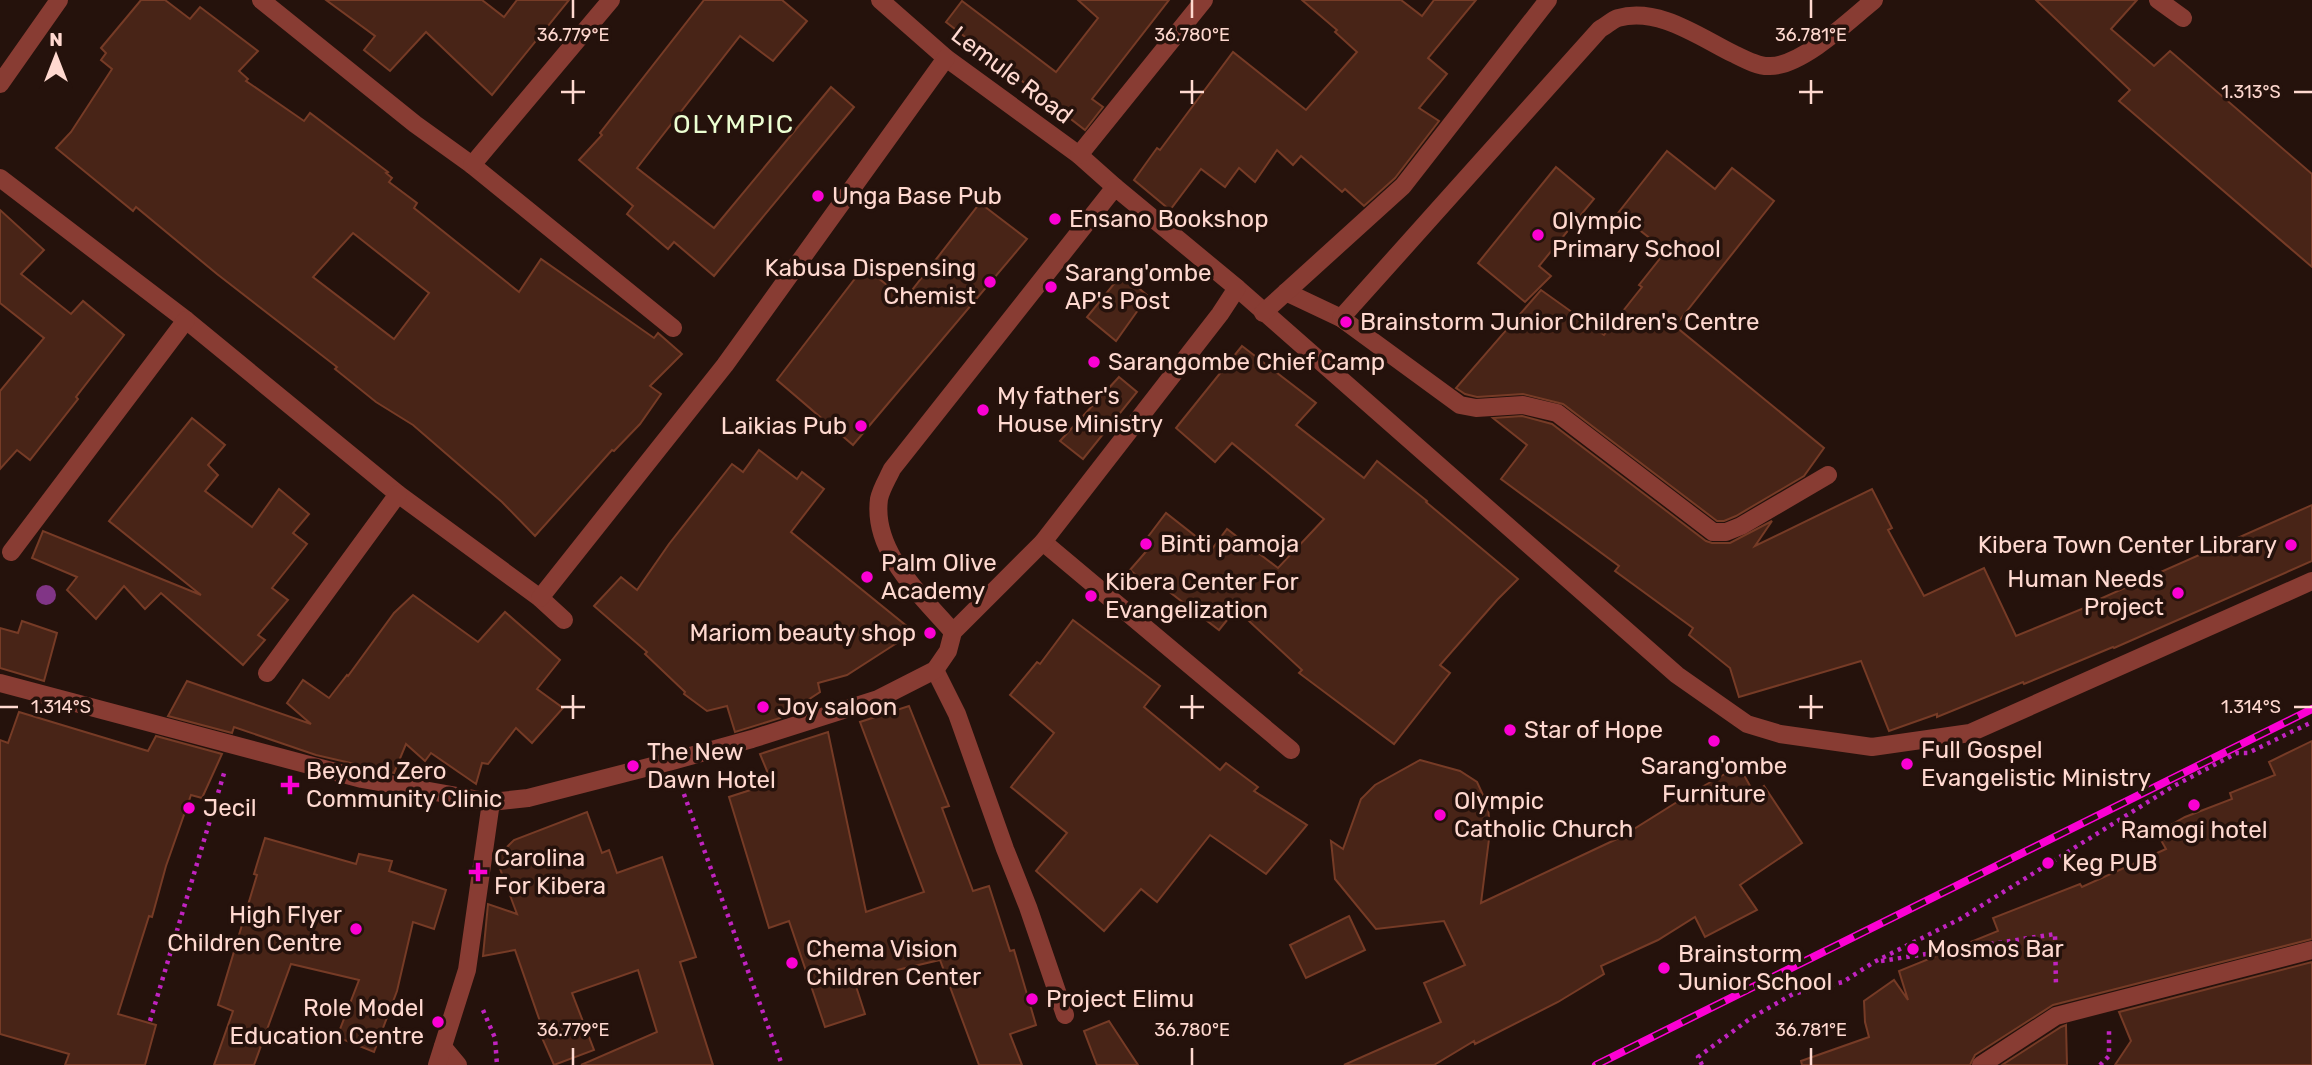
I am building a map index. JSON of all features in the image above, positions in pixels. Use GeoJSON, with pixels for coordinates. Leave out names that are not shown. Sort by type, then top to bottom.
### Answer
{"type":"FeatureCollection","features":[{"type":"Feature","properties":{"kind":"street"},"geometry":{"type":"LineString","coordinates":[[0,84],[59,0]]}},
{"type":"Feature","properties":{"kind":"street"},"geometry":{"type":"LineString","coordinates":[[261,0],[395,109],[472,165],[673,328]]}},
{"type":"Feature","properties":{"kind":"street"},"geometry":{"type":"LineString","coordinates":[[472,165],[611,0]]}},
{"type":"Feature","properties":{"kind":"street","name":"Lemule Road"},"geometry":{"type":"LineString","coordinates":[[880,0],[946,58],[1079,156],[1237,288],[1677,675],[1747,724],[1780,734],[1872,747],[1970,733],[2312,581]]}},
{"type":"Feature","properties":{"kind":"street"},"geometry":{"type":"LineString","coordinates":[[1079,156],[1204,0]]}},
{"type":"Feature","properties":{"kind":"street"},"geometry":{"type":"LineString","coordinates":[[1263,313],[1403,186],[1548,0]]}},
{"type":"Feature","properties":{"kind":"street"},"geometry":{"type":"LineString","coordinates":[[1341,318],[1600,29],[1617,18],[1640,16],[1668,21],[1746,60],[1770,66],[1793,60],[1817,47],[1874,0]]}},
{"type":"Feature","properties":{"kind":"street"},"geometry":{"type":"LineString","coordinates":[[2158,0],[2183,18]]}},
{"type":"Feature","properties":{"kind":"street"},"geometry":{"type":"LineString","coordinates":[[540,598],[725,365],[946,58]]}},
{"type":"Feature","properties":{"kind":"street"},"geometry":{"type":"LineString","coordinates":[[0,178],[186,320],[398,494],[540,598],[564,620]]}},
{"type":"Feature","properties":{"kind":"street"},"geometry":{"type":"LineString","coordinates":[[953,632],[907,579],[882,539],[878,514],[880,496],[892,469],[1115,187]]}},
{"type":"Feature","properties":{"kind":"street"},"geometry":{"type":"LineString","coordinates":[[0,683],[362,779],[491,802],[528,798],[672,761],[878,699],[935,670],[948,651],[953,632],[1043,542],[1204,335],[1237,288]]}},
{"type":"Feature","properties":{"kind":"street"},"geometry":{"type":"LineString","coordinates":[[1286,292],[1341,318],[1460,405],[1476,408],[1523,405],[1557,413],[1713,532],[1726,532],[1741,526],[1829,475]]}},
{"type":"Feature","properties":{"kind":"street"},"geometry":{"type":"LineString","coordinates":[[11,552],[186,320]]}},
{"type":"Feature","properties":{"kind":"street"},"geometry":{"type":"LineString","coordinates":[[267,673],[398,494]]}},
{"type":"Feature","properties":{"kind":"street"},"geometry":{"type":"LineString","coordinates":[[1043,542],[1291,750]]}},
{"type":"Feature","properties":{"kind":"street"},"geometry":{"type":"LineString","coordinates":[[935,670],[961,725],[1065,1015]]}},
{"type":"Feature","properties":{"kind":"street"},"geometry":{"type":"LineString","coordinates":[[437,1065],[467,970],[491,802]]}},
{"type":"Feature","properties":{"kind":"street"},"geometry":{"type":"LineString","coordinates":[[1980,1065],[2056,1016],[2312,950]]}},
{"type":"Feature","properties":{"kind":"street"},"geometry":{"type":"LineString","coordinates":[[443,1047],[458,1065]]}},
{"type":"Feature","properties":{"kind":"path"},"geometry":{"type":"LineString","coordinates":[[1702,1065],[1699,1056],[1751,1018],[1793,994],[1843,982],[1874,962],[1960,919],[2172,787],[2237,753],[2248,753],[2312,722]]}},
{"type":"Feature","properties":{"kind":"path"},"geometry":{"type":"LineString","coordinates":[[150,1021],[233,746]]}},
{"type":"Feature","properties":{"kind":"path"},"geometry":{"type":"LineString","coordinates":[[672,761],[782,1065]]}},
{"type":"Feature","properties":{"kind":"path"},"geometry":{"type":"LineString","coordinates":[[1874,962],[2055,933],[2056,1016]]}},
{"type":"Feature","properties":{"kind":"path"},"geometry":{"type":"LineString","coordinates":[[467,970],[495,1038],[497,1065]]}},
{"type":"Feature","properties":{"kind":"path"},"geometry":{"type":"LineString","coordinates":[[2100,1065],[2109,1056],[2110,1002]]}},
{"type":"Feature","properties":{"kind":"building"},"geometry":{"type":"Polygon","coordinates":[[[141,0],[165,0],[190,19],[200,7],[258,51],[239,71],[248,79],[246,81],[304,121],[310,113],[388,172],[386,173],[392,178],[389,182],[417,203],[414,208],[519,292],[541,259],[654,338],[658,333],[682,354],[650,386],[661,394],[640,424],[612,450],[535,536],[502,502],[413,425],[376,402],[335,369],[337,367],[136,207],[133,211],[56,148],[71,132],[112,69],[101,60],[106,53],[101,48],[141,0]],[[353,233],[313,277],[394,339],[429,293],[353,233]]]}},
{"type":"Feature","properties":{"kind":"building"},"geometry":{"type":"Polygon","coordinates":[[[326,0],[482,0],[504,17],[517,0],[569,0],[492,95],[426,32],[390,71],[364,50],[375,36],[326,0]]]}},
{"type":"Feature","properties":{"kind":"building"},"geometry":{"type":"Polygon","coordinates":[[[704,0],[782,0],[807,21],[773,61],[740,36],[637,168],[714,228],[831,87],[854,107],[714,276],[674,242],[668,249],[627,214],[633,206],[579,160],[602,135],[600,133],[704,0]]]}},
{"type":"Feature","properties":{"kind":"building"},"geometry":{"type":"Polygon","coordinates":[[[1078,0],[1169,0],[1092,99],[1103,107],[1085,130],[946,22],[962,1],[1056,72],[1098,18],[1078,0]]]}},
{"type":"Feature","properties":{"kind":"building"},"geometry":{"type":"Polygon","coordinates":[[[1302,0],[1401,0],[1422,16],[1434,0],[1476,0],[1428,58],[1447,74],[1419,108],[1439,121],[1395,178],[1364,206],[1345,189],[1342,192],[1301,156],[1293,165],[1277,150],[1255,182],[1239,168],[1225,187],[1201,169],[1170,210],[1134,180],[1157,148],[1160,150],[1233,52],[1306,110],[1357,52],[1335,32],[1337,30],[1302,0]]]}},
{"type":"Feature","properties":{"kind":"building"},"geometry":{"type":"Polygon","coordinates":[[[2036,0],[2137,0],[2111,29],[2154,66],[2170,51],[2312,174],[2312,267],[2119,101],[2130,90],[2036,0]]]}},
{"type":"Feature","properties":{"kind":"building"},"geometry":{"type":"Polygon","coordinates":[[[1667,151],[1715,189],[1732,168],[1774,201],[1675,326],[1824,448],[1804,476],[1724,521],[1717,521],[1563,404],[1523,394],[1477,397],[1456,388],[1541,290],[1604,335],[1666,251],[1618,213],[1667,151]]]}},
{"type":"Feature","properties":{"kind":"building"},"geometry":{"type":"Polygon","coordinates":[[[1556,167],[1594,199],[1539,266],[1551,276],[1525,302],[1478,263],[1556,167]]]}},
{"type":"Feature","properties":{"kind":"building"},"geometry":{"type":"Polygon","coordinates":[[[980,203],[1027,239],[853,445],[777,380],[864,267],[905,299],[980,203]]]}},
{"type":"Feature","properties":{"kind":"building"},"geometry":{"type":"Polygon","coordinates":[[[0,210],[44,250],[21,274],[71,314],[83,301],[124,335],[30,460],[17,450],[0,469],[0,391],[44,338],[0,303],[0,210]]]}},
{"type":"Feature","properties":{"kind":"building"},"geometry":{"type":"Polygon","coordinates":[[[1122,274],[1148,296],[1116,341],[1087,317],[1122,274]]]}},
{"type":"Feature","properties":{"kind":"building"},"geometry":{"type":"Polygon","coordinates":[[[1242,346],[1316,403],[1296,425],[1364,478],[1377,461],[1518,579],[1440,665],[1450,673],[1394,744],[1299,673],[1302,670],[1236,609],[1219,630],[1159,584],[1154,590],[1130,570],[1150,547],[1144,542],[1166,513],[1212,549],[1227,529],[1278,568],[1324,519],[1232,443],[1215,462],[1176,428],[1242,346]]]}},
{"type":"Feature","properties":{"kind":"building"},"geometry":{"type":"Polygon","coordinates":[[[1119,377],[1137,392],[1083,459],[1060,441],[1119,377]]]}},
{"type":"Feature","properties":{"kind":"building"},"geometry":{"type":"Polygon","coordinates":[[[1522,416],[1552,424],[1712,543],[1730,543],[1772,521],[1755,546],[1872,489],[1892,528],[1888,530],[1924,596],[1984,568],[2016,636],[2094,604],[2093,602],[2312,505],[2312,561],[2114,648],[1937,717],[1937,714],[1889,731],[1861,661],[1739,697],[1730,668],[1689,635],[1693,628],[1615,571],[1619,566],[1501,479],[1527,445],[1493,418],[1522,416]]]}},
{"type":"Feature","properties":{"kind":"building"},"geometry":{"type":"Polygon","coordinates":[[[192,418],[225,445],[208,465],[218,475],[205,491],[252,527],[279,489],[309,514],[293,533],[307,544],[272,588],[288,600],[258,635],[265,640],[243,665],[161,593],[145,609],[124,586],[96,619],[67,590],[77,577],[32,558],[43,531],[201,595],[109,521],[192,418]]]}},
{"type":"Feature","properties":{"kind":"building"},"geometry":{"type":"Polygon","coordinates":[[[759,450],[797,479],[802,472],[824,489],[791,532],[914,632],[847,675],[818,683],[820,692],[780,718],[735,732],[727,706],[707,711],[684,694],[685,692],[645,654],[647,652],[594,606],[621,577],[637,590],[669,544],[732,464],[743,472],[759,450]]]}},
{"type":"Feature","properties":{"kind":"building"},"geometry":{"type":"Polygon","coordinates":[[[413,595],[478,642],[505,612],[560,660],[537,689],[563,708],[532,743],[516,728],[488,764],[482,763],[476,784],[431,753],[425,761],[406,744],[394,773],[316,755],[234,727],[232,733],[168,716],[187,681],[311,724],[287,703],[303,680],[329,698],[394,613],[413,595]]]}},
{"type":"Feature","properties":{"kind":"building"},"geometry":{"type":"Polygon","coordinates":[[[1073,620],[1160,686],[1144,707],[1220,770],[1226,763],[1258,787],[1254,791],[1307,825],[1266,874],[1210,835],[1157,902],[1141,889],[1104,931],[1036,871],[1067,833],[1011,787],[1054,733],[1010,695],[1037,662],[1040,664],[1073,620]]]}},
{"type":"Feature","properties":{"kind":"building"},"geometry":{"type":"Polygon","coordinates":[[[22,621],[57,633],[44,681],[0,668],[0,628],[18,633],[22,621]]]}},
{"type":"Feature","properties":{"kind":"building"},"geometry":{"type":"Polygon","coordinates":[[[909,706],[949,806],[942,808],[973,891],[989,886],[1010,951],[1014,950],[1036,1025],[1010,1034],[1022,1065],[979,1065],[940,960],[854,980],[865,1014],[825,1027],[789,921],[769,928],[729,797],[772,783],[760,754],[828,732],[866,912],[924,892],[860,722],[909,706]]]}},
{"type":"Feature","properties":{"kind":"building"},"geometry":{"type":"Polygon","coordinates":[[[19,712],[148,751],[156,736],[222,754],[202,798],[191,795],[118,1014],[156,1025],[145,1065],[65,1065],[69,1054],[0,1034],[0,740],[8,743],[19,712]]]}},
{"type":"Feature","properties":{"kind":"building"},"geometry":{"type":"Polygon","coordinates":[[[2312,741],[2312,939],[2053,1005],[1975,1055],[1970,1065],[1802,1065],[1801,1061],[1869,1037],[1864,1001],[1894,980],[1908,1000],[1899,971],[1998,931],[1993,918],[2080,884],[2082,887],[2166,849],[2157,833],[2185,817],[2232,799],[2230,793],[2275,775],[2269,762],[2312,741]]]}},
{"type":"Feature","properties":{"kind":"building"},"geometry":{"type":"Polygon","coordinates":[[[1420,760],[1460,771],[1477,782],[1488,806],[1490,831],[1481,903],[1621,837],[1739,766],[1754,793],[1764,786],[1802,843],[1740,885],[1757,910],[1705,937],[1695,917],[1658,940],[1601,966],[1604,974],[1558,1002],[1475,1044],[1474,1041],[1434,1065],[1344,1065],[1441,1022],[1424,983],[1465,965],[1444,921],[1376,929],[1335,879],[1331,841],[1343,849],[1361,799],[1375,785],[1420,760]]]}},
{"type":"Feature","properties":{"kind":"building"},"geometry":{"type":"Polygon","coordinates":[[[587,812],[602,853],[609,850],[617,873],[662,857],[696,957],[680,962],[713,1065],[581,1065],[657,1032],[638,970],[572,993],[594,1050],[554,1065],[539,1031],[543,1030],[515,950],[483,956],[488,904],[517,914],[496,858],[514,840],[587,812]]]}},
{"type":"Feature","properties":{"kind":"building"},"geometry":{"type":"Polygon","coordinates":[[[265,838],[356,864],[359,854],[392,861],[389,871],[446,890],[434,929],[413,922],[397,991],[374,1052],[337,1037],[359,980],[291,964],[254,1065],[214,1065],[233,1011],[218,1005],[257,875],[254,874],[265,838]]]}},
{"type":"Feature","properties":{"kind":"building"},"geometry":{"type":"Polygon","coordinates":[[[1349,916],[1365,950],[1306,978],[1290,945],[1349,916]]]}},
{"type":"Feature","properties":{"kind":"building"},"geometry":{"type":"Polygon","coordinates":[[[2312,962],[2312,1065],[2115,1065],[2131,1041],[2119,1012],[2312,962]]]}},
{"type":"Feature","properties":{"kind":"building"},"geometry":{"type":"Polygon","coordinates":[[[1109,1021],[1138,1065],[1097,1065],[1084,1031],[1109,1021]]]}},
{"type":"Feature","properties":{"kind":"building"},"geometry":{"type":"Polygon","coordinates":[[[2066,1025],[2067,1065],[2002,1065],[2061,1027],[2066,1025]]]}},
{"type":"Feature","properties":{"kind":"railway"},"geometry":{"type":"LineString","coordinates":[[1596,1065],[2312,709]]}},
{"type":"Feature","properties":{"kind":"place","name":"Unga Base Pub"},"geometry":{"type":"Point","coordinates":[818,196]}},
{"type":"Feature","properties":{"kind":"place","name":"Ensano Bookshop"},"geometry":{"type":"Point","coordinates":[1055,219]}},
{"type":"Feature","properties":{"kind":"place","name":"Olympic Primary School"},"geometry":{"type":"Point","coordinates":[1538,235]}},
{"type":"Feature","properties":{"kind":"place","name":"Kabusa Dispensing Chemist"},"geometry":{"type":"Point","coordinates":[990,282]}},
{"type":"Feature","properties":{"kind":"place","name":"Sarang'ombe AP's Post"},"geometry":{"type":"Point","coordinates":[1051,287]}},
{"type":"Feature","properties":{"kind":"place","name":"Brainstorm Junior Children's Centre"},"geometry":{"type":"Point","coordinates":[1346,322]}},
{"type":"Feature","properties":{"kind":"place","name":"Sarangombe Chief Camp"},"geometry":{"type":"Point","coordinates":[1094,362]}},
{"type":"Feature","properties":{"kind":"place","name":"My father's House Ministry"},"geometry":{"type":"Point","coordinates":[983,410]}},
{"type":"Feature","properties":{"kind":"place","name":"Laikias Pub"},"geometry":{"type":"Point","coordinates":[861,426]}},
{"type":"Feature","properties":{"kind":"place","name":"Binti pamoja"},"geometry":{"type":"Point","coordinates":[1146,544]}},
{"type":"Feature","properties":{"kind":"place","name":"Kibera Town Center Library"},"geometry":{"type":"Point","coordinates":[2291,545]}},
{"type":"Feature","properties":{"kind":"place","name":"Palm Olive Academy"},"geometry":{"type":"Point","coordinates":[867,577]}},
{"type":"Feature","properties":{"kind":"place","name":"Human Needs Project"},"geometry":{"type":"Point","coordinates":[2178,593]}},
{"type":"Feature","properties":{"kind":"place","name":"Kibera Center For Evangelization"},"geometry":{"type":"Point","coordinates":[1091,596]}},
{"type":"Feature","properties":{"kind":"place","name":"Mariom beauty shop"},"geometry":{"type":"Point","coordinates":[930,633]}},
{"type":"Feature","properties":{"kind":"place","name":"Joy saloon"},"geometry":{"type":"Point","coordinates":[763,707]}},
{"type":"Feature","properties":{"kind":"place","name":"Star of Hope"},"geometry":{"type":"Point","coordinates":[1510,730]}},
{"type":"Feature","properties":{"kind":"place","name":"Sarang'ombe Furniture"},"geometry":{"type":"Point","coordinates":[1714,741]}},
{"type":"Feature","properties":{"kind":"place","name":"Full Gospel Evangelistic Ministry"},"geometry":{"type":"Point","coordinates":[1907,764]}},
{"type":"Feature","properties":{"kind":"place","name":"The New Dawn Hotel"},"geometry":{"type":"Point","coordinates":[633,766]}},
{"type":"Feature","properties":{"kind":"place","name":"Beyond Zero Community Clinic"},"geometry":{"type":"Point","coordinates":[290,785]}},
{"type":"Feature","properties":{"kind":"place","name":"Ramogi hotel"},"geometry":{"type":"Point","coordinates":[2194,805]}},
{"type":"Feature","properties":{"kind":"place","name":"Jecil"},"geometry":{"type":"Point","coordinates":[189,808]}},
{"type":"Feature","properties":{"kind":"place","name":"Olympic Catholic Church"},"geometry":{"type":"Point","coordinates":[1440,815]}},
{"type":"Feature","properties":{"kind":"place","name":"Keg PUB"},"geometry":{"type":"Point","coordinates":[2048,863]}},
{"type":"Feature","properties":{"kind":"place","name":"Carolina For Kibera"},"geometry":{"type":"Point","coordinates":[478,872]}},
{"type":"Feature","properties":{"kind":"place","name":"High Flyer Children Centre"},"geometry":{"type":"Point","coordinates":[356,929]}},
{"type":"Feature","properties":{"kind":"place","name":"Mosmos Bar"},"geometry":{"type":"Point","coordinates":[1913,949]}},
{"type":"Feature","properties":{"kind":"place","name":"Chema Vision Children Center"},"geometry":{"type":"Point","coordinates":[792,963]}},
{"type":"Feature","properties":{"kind":"place","name":"Brainstorm Junior School"},"geometry":{"type":"Point","coordinates":[1664,968]}},
{"type":"Feature","properties":{"kind":"place","name":"Project Elimu"},"geometry":{"type":"Point","coordinates":[1032,999]}},
{"type":"Feature","properties":{"kind":"place","name":"Role Model Education Centre"},"geometry":{"type":"Point","coordinates":[438,1022]}},
{"type":"Feature","properties":{"kind":"district","name":"OLYMPIC"},"geometry":{"type":"Point","coordinates":[734,124]}}]}
